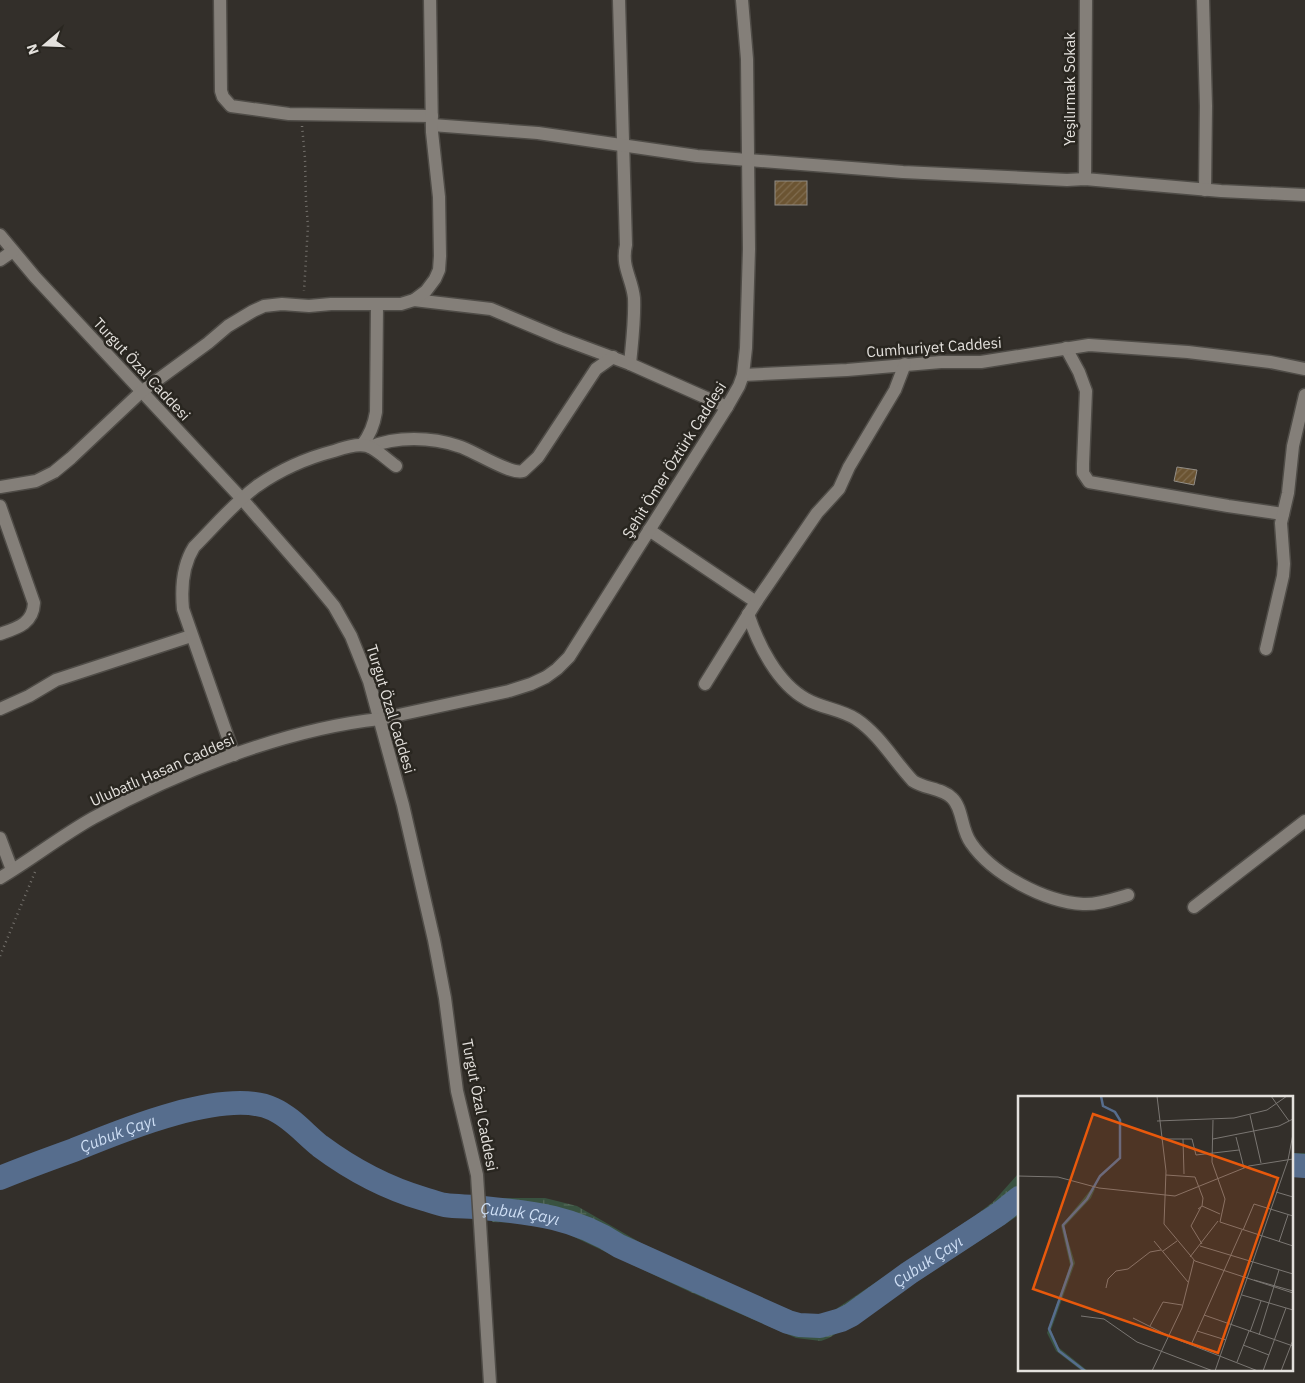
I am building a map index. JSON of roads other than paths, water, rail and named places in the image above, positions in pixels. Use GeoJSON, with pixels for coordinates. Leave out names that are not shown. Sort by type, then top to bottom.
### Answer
{"type":"FeatureCollection","features":[{"type":"Feature","properties":{"kind":"street"},"geometry":{"type":"LineString","coordinates":[[220,0],[221,91],[227,103],[237,108],[301,114],[432,120],[697,156],[903,172],[1067,180],[1085,179],[1205,190],[1305,195]]}},
{"type":"Feature","properties":{"kind":"street"},"geometry":{"type":"LineString","coordinates":[[0,487],[36,481],[54,472],[141,392],[228,326],[264,306],[282,304],[309,306],[331,304],[401,304],[414,300],[426,291],[439,270],[440,256],[440,197],[432,120],[430,0]]}},
{"type":"Feature","properties":{"kind":"street"},"geometry":{"type":"LineString","coordinates":[[619,0],[622,116],[625,145],[626,245],[624,262],[634,296],[634,322],[630,364]]}},
{"type":"Feature","properties":{"kind":"street","name":"Şehit Ömer Öztürk Caddesi"},"geometry":{"type":"LineString","coordinates":[[380,719],[509,691],[531,684],[557,669],[579,643],[739,386],[746,348],[748,290],[747,59],[742,0]]}},
{"type":"Feature","properties":{"kind":"street","name":"Yeşilırmak Sokak"},"geometry":{"type":"LineString","coordinates":[[1085,179],[1086,0]]}},
{"type":"Feature","properties":{"kind":"street"},"geometry":{"type":"LineString","coordinates":[[1203,0],[1206,106],[1205,190]]}},
{"type":"Feature","properties":{"kind":"street","name":"Turgut Özal Caddesi"},"geometry":{"type":"LineString","coordinates":[[0,235],[13,252],[141,392],[242,499],[311,578],[343,620],[361,658],[380,719],[403,805],[434,940],[445,998],[458,1091],[474,1156],[480,1197],[490,1383]]}},
{"type":"Feature","properties":{"kind":"street"},"geometry":{"type":"LineString","coordinates":[[0,260],[13,252]]}},
{"type":"Feature","properties":{"kind":"street"},"geometry":{"type":"LineString","coordinates":[[414,300],[491,309],[560,338],[630,364],[727,407]]}},
{"type":"Feature","properties":{"kind":"street"},"geometry":{"type":"LineString","coordinates":[[366,446],[376,412],[377,305]]}},
{"type":"Feature","properties":{"kind":"street","name":"Cumhuriyet Caddesi"},"geometry":{"type":"LineString","coordinates":[[742,375],[847,370],[941,362],[981,362],[1089,345],[1188,352],[1270,362],[1305,369]]}},
{"type":"Feature","properties":{"kind":"street"},"geometry":{"type":"LineString","coordinates":[[1066,348],[1079,372],[1086,391],[1083,473],[1089,482],[1283,514]]}},
{"type":"Feature","properties":{"kind":"street"},"geometry":{"type":"LineString","coordinates":[[234,755],[183,609],[181,594],[184,569],[194,547],[242,499],[257,487],[291,467],[324,453],[402,440],[444,442],[459,446],[511,470],[523,471],[538,457],[596,369],[613,357]]}},
{"type":"Feature","properties":{"kind":"street"},"geometry":{"type":"LineString","coordinates":[[705,684],[748,614],[817,513],[839,490],[849,467],[895,390],[905,364]]}},
{"type":"Feature","properties":{"kind":"street"},"geometry":{"type":"LineString","coordinates":[[1266,649],[1283,576],[1281,523],[1305,395]]}},
{"type":"Feature","properties":{"kind":"street"},"geometry":{"type":"LineString","coordinates":[[366,446],[396,466]]}},
{"type":"Feature","properties":{"kind":"street"},"geometry":{"type":"LineString","coordinates":[[0,506],[34,604],[34,609],[28,621],[21,627],[0,634]]}},
{"type":"Feature","properties":{"kind":"street"},"geometry":{"type":"LineString","coordinates":[[649,530],[756,602]]}},
{"type":"Feature","properties":{"kind":"street"},"geometry":{"type":"LineString","coordinates":[[748,614],[760,646],[790,686],[807,700],[844,712],[856,719],[878,738],[914,781],[921,786],[950,796],[956,802],[967,838],[994,867],[1025,886],[1067,902],[1094,903],[1128,895]]}},
{"type":"Feature","properties":{"kind":"street"},"geometry":{"type":"LineString","coordinates":[[0,709],[56,680],[191,636]]}},
{"type":"Feature","properties":{"kind":"street","name":"Ulubatlı Hasan Caddesi"},"geometry":{"type":"LineString","coordinates":[[0,878],[44,849],[107,812],[189,773],[266,744],[312,731],[380,719]]}},
{"type":"Feature","properties":{"kind":"street"},"geometry":{"type":"LineString","coordinates":[[1194,907],[1305,821]]}},
{"type":"Feature","properties":{"kind":"street"},"geometry":{"type":"LineString","coordinates":[[0,838],[12,870]]}},
{"type":"Feature","properties":{"kind":"waterway","name":"Çubuk Çayı"},"geometry":{"type":"LineString","coordinates":[[0,1178],[118,1132],[173,1114],[229,1103],[253,1104],[280,1112],[320,1146],[357,1170],[410,1195],[442,1205],[520,1212],[570,1223],[603,1236],[619,1246],[788,1322],[799,1325],[820,1326],[851,1315],[909,1273],[999,1214],[1018,1199]]}},
{"type":"Feature","properties":{"kind":"waterway","name":"Çubuk Çayı"},"geometry":{"type":"LineString","coordinates":[[1292,1165],[1305,1166]]}}]}
